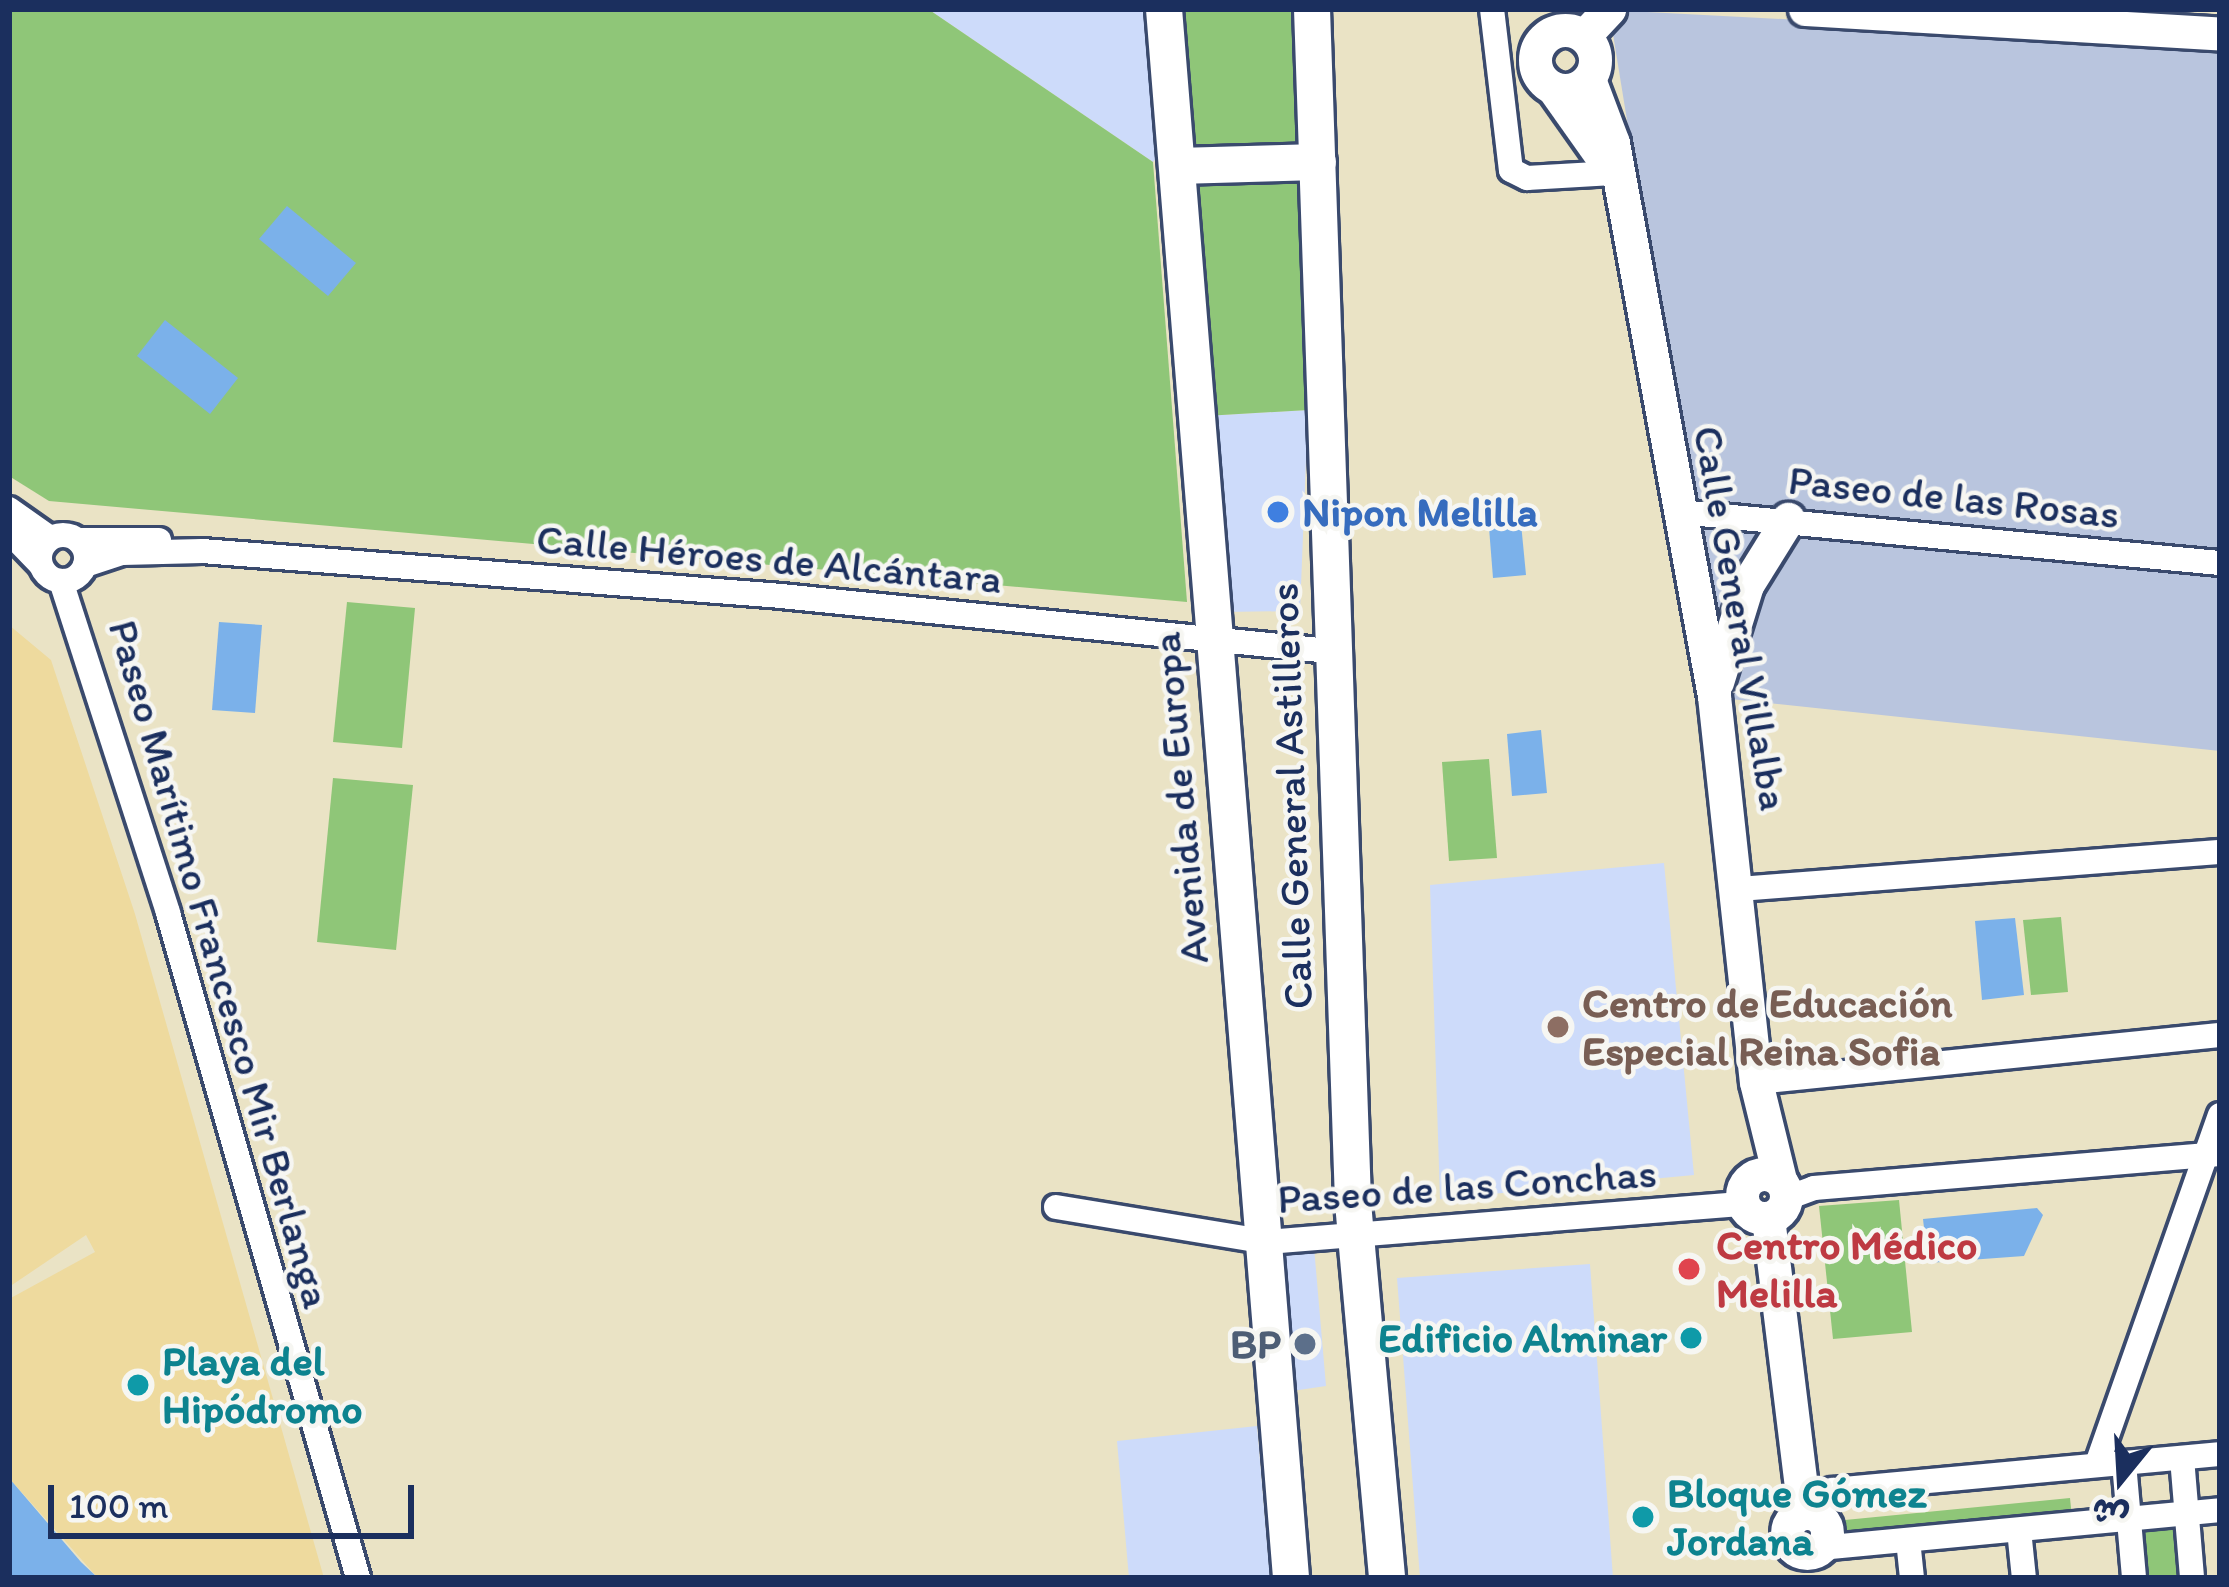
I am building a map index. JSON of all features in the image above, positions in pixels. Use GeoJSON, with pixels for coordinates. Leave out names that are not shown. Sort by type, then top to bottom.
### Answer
{"type":"FeatureCollection","features":[{"type":"Feature","properties":{"kind":"main road","name":"Avenida de Europa"},"geometry":{"type":"LineString","coordinates":[[1164,9],[1210,639],[1267,1242],[1291,1578]]}},
{"type":"Feature","properties":{"kind":"main road","name":"Calle General Astilleros"},"geometry":{"type":"LineString","coordinates":[[1312,9],[1329,651],[1356,1236],[1387,1578]]}},
{"type":"Feature","properties":{"kind":"main road"},"geometry":{"type":"LineString","coordinates":[[1178,166],[1318,161]]}},
{"type":"Feature","properties":{"kind":"street"},"geometry":{"type":"LineString","coordinates":[[1492,9],[1505,163],[1526,178],[1613,173]]}},
{"type":"Feature","properties":{"kind":"street"},"geometry":{"type":"LineString","coordinates":[[1589,79],[1573,90],[1553,88],[1535,62],[1564,24],[1609,9]]}},
{"type":"Feature","properties":{"kind":"street"},"geometry":{"type":"LineString","coordinates":[[1805,9],[2220,34]]}},
{"type":"Feature","properties":{"kind":"street"},"geometry":{"type":"LineString","coordinates":[[2181,9],[2220,11]]}},
{"type":"Feature","properties":{"kind":"street","name":"Calle General Villalba"},"geometry":{"type":"LineString","coordinates":[[1564,24],[1595,57],[1589,79],[1606,113],[1613,173],[1714,696],[1738,890],[1764,1197],[1812,1541]]}},
{"type":"Feature","properties":{"kind":"street","name":"Calle General Villalba"},"geometry":{"type":"LineString","coordinates":[[1553,88],[1613,173]]}},
{"type":"Feature","properties":{"kind":"street"},"geometry":{"type":"LineString","coordinates":[[9,509],[50,538],[81,552],[61,581],[9,532]]}},
{"type":"Feature","properties":{"kind":"street","name":"Paseo de las Rosas"},"geometry":{"type":"LineString","coordinates":[[1679,512],[2220,563]]}},
{"type":"Feature","properties":{"kind":"street"},"geometry":{"type":"LineString","coordinates":[[1714,696],[1740,603],[1788,520]]}},
{"type":"Feature","properties":{"kind":"street"},"geometry":{"type":"LineString","coordinates":[[39,563],[50,538]]}},
{"type":"Feature","properties":{"kind":"street","name":"Calle Héroes de Alcántara"},"geometry":{"type":"LineString","coordinates":[[81,552],[202,551],[1329,651]]}},
{"type":"Feature","properties":{"kind":"street","name":"Paseo Marítimo Francesco Mir Berlanga"},"geometry":{"type":"LineString","coordinates":[[61,581],[168,913],[358,1578]]}},
{"type":"Feature","properties":{"kind":"street"},"geometry":{"type":"LineString","coordinates":[[1738,890],[2220,852]]}},
{"type":"Feature","properties":{"kind":"street"},"geometry":{"type":"LineString","coordinates":[[1756,1082],[2220,1036]]}},
{"type":"Feature","properties":{"kind":"street"},"geometry":{"type":"LineString","coordinates":[[2097,1464],[2213,1155],[2220,1115]]}},
{"type":"Feature","properties":{"kind":"street","name":"Paseo de las Conchas"},"geometry":{"type":"LineString","coordinates":[[1056,1207],[1267,1242],[1764,1197],[1814,1188],[2213,1155]]}},
{"type":"Feature","properties":{"kind":"street"},"geometry":{"type":"LineString","coordinates":[[2220,1454],[1832,1490],[1812,1541],[1908,1540],[2220,1510]]}},
{"type":"Feature","properties":{"kind":"street"},"geometry":{"type":"LineString","coordinates":[[2182,1458],[2192,1578]]}},
{"type":"Feature","properties":{"kind":"street"},"geometry":{"type":"LineString","coordinates":[[2124,1463],[2134,1578]]}},
{"type":"Feature","properties":{"kind":"street"},"geometry":{"type":"LineString","coordinates":[[2019,1530],[2024,1578]]}},
{"type":"Feature","properties":{"kind":"street"},"geometry":{"type":"LineString","coordinates":[[1908,1540],[1912,1578]]}},
{"type":"Feature","properties":{"kind":"shaded area"},"geometry":{"type":"Polygon","coordinates":[[[928,9],[1150,9],[1159,156],[1153,162],[928,9]]]}},
{"type":"Feature","properties":{"kind":"shaded area"},"geometry":{"type":"Polygon","coordinates":[[[1628,11],[2220,42],[2220,751],[1721,698],[1612,28],[1628,11]]]}},
{"type":"Feature","properties":{"kind":"shaded area"},"geometry":{"type":"Polygon","coordinates":[[[1308,410],[1300,611],[1223,612],[1205,416],[1308,410]]]}},
{"type":"Feature","properties":{"kind":"shaded area","name":"Centro de Educación Especial Reina Sofia"},"geometry":{"type":"Polygon","coordinates":[[[1664,863],[1694,1175],[1440,1199],[1430,885],[1664,863]]]}},
{"type":"Feature","properties":{"kind":"shaded area","name":"BP"},"geometry":{"type":"Polygon","coordinates":[[[1314,1247],[1326,1386],[1292,1391],[1280,1249],[1314,1247]]]}},
{"type":"Feature","properties":{"kind":"shaded area"},"geometry":{"type":"Polygon","coordinates":[[[1590,1264],[1613,1578],[1420,1578],[1397,1278],[1590,1264]]]}},
{"type":"Feature","properties":{"kind":"shaded area"},"geometry":{"type":"Polygon","coordinates":[[[1257,1426],[1270,1578],[1129,1578],[1117,1441],[1257,1426]]]}},
{"type":"Feature","properties":{"kind":"green space"},"geometry":{"type":"Polygon","coordinates":[[[9,9],[928,9],[1153,162],[1187,602],[49,501],[9,476],[9,9]]]}},
{"type":"Feature","properties":{"kind":"green space"},"geometry":{"type":"Polygon","coordinates":[[[1181,9],[1302,9],[1307,146],[1192,148],[1181,9]]]}},
{"type":"Feature","properties":{"kind":"green space"},"geometry":{"type":"Polygon","coordinates":[[[1310,174],[1308,410],[1205,416],[1195,179],[1310,174]]]}},
{"type":"Feature","properties":{"kind":"green space"},"geometry":{"type":"Polygon","coordinates":[[[347,602],[415,608],[402,748],[333,742],[347,602]]]}},
{"type":"Feature","properties":{"kind":"green space"},"geometry":{"type":"Polygon","coordinates":[[[1489,759],[1497,858],[1449,861],[1442,762],[1489,759]]]}},
{"type":"Feature","properties":{"kind":"green space"},"geometry":{"type":"Polygon","coordinates":[[[333,778],[413,785],[396,950],[317,942],[333,778]]]}},
{"type":"Feature","properties":{"kind":"green space"},"geometry":{"type":"Polygon","coordinates":[[[2061,917],[2068,992],[2031,995],[2023,920],[2061,917]]]}},
{"type":"Feature","properties":{"kind":"green space"},"geometry":{"type":"Polygon","coordinates":[[[1899,1200],[1912,1332],[1833,1339],[1819,1206],[1899,1200]]]}},
{"type":"Feature","properties":{"kind":"green space"},"geometry":{"type":"Polygon","coordinates":[[[2070,1498],[2072,1518],[1847,1539],[1845,1520],[2070,1498]]]}},
{"type":"Feature","properties":{"kind":"green space"},"geometry":{"type":"Polygon","coordinates":[[[2173,1523],[2178,1578],[2146,1578],[2141,1527],[2173,1523]]]}},
{"type":"Feature","properties":{"kind":"sand"},"geometry":{"type":"Polygon","coordinates":[[[9,625],[51,660],[135,914],[324,1578],[98,1578],[9,1478],[9,1299],[95,1252],[86,1235],[9,1287],[9,625]]]}},
{"type":"Feature","properties":{"kind":"water"},"geometry":{"type":"Polygon","coordinates":[[[287,206],[356,263],[328,296],[259,239],[287,206]]]}},
{"type":"Feature","properties":{"kind":"water"},"geometry":{"type":"Polygon","coordinates":[[[165,320],[238,378],[210,414],[137,356],[165,320]]]}},
{"type":"Feature","properties":{"kind":"water"},"geometry":{"type":"Polygon","coordinates":[[[1520,513],[1526,575],[1493,578],[1488,515],[1520,513]]]}},
{"type":"Feature","properties":{"kind":"water"},"geometry":{"type":"Polygon","coordinates":[[[219,622],[262,625],[255,713],[212,710],[219,622]]]}},
{"type":"Feature","properties":{"kind":"water"},"geometry":{"type":"Polygon","coordinates":[[[1541,730],[1547,793],[1512,796],[1507,734],[1541,730]]]}},
{"type":"Feature","properties":{"kind":"water"},"geometry":{"type":"Polygon","coordinates":[[[2015,918],[2024,995],[1982,1000],[1975,921],[2015,918]]]}},
{"type":"Feature","properties":{"kind":"water"},"geometry":{"type":"Polygon","coordinates":[[[2037,1208],[2043,1215],[2024,1256],[1928,1263],[1923,1219],[2037,1208]]]}},
{"type":"Feature","properties":{"kind":"water"},"geometry":{"type":"Polygon","coordinates":[[[9,1478],[81,1562],[98,1578],[9,1578],[9,1478]]]}},
{"type":"Feature","properties":{"kind":"place","name":"Nipon Melilla"},"geometry":{"type":"Point","coordinates":[1278,512]}},
{"type":"Feature","properties":{"kind":"place","name":"Centro de Educación Especial Reina Sofia"},"geometry":{"type":"Point","coordinates":[1558,1027]}},
{"type":"Feature","properties":{"kind":"place","name":"Centro Médico Melilla"},"geometry":{"type":"Point","coordinates":[1689,1269]}},
{"type":"Feature","properties":{"kind":"place","name":"Edificio Alminar"},"geometry":{"type":"Point","coordinates":[1691,1338]}},
{"type":"Feature","properties":{"kind":"place","name":"BP"},"geometry":{"type":"Point","coordinates":[1305,1344]}},
{"type":"Feature","properties":{"kind":"place","name":"Playa del Hipódromo"},"geometry":{"type":"Point","coordinates":[138,1385]}},
{"type":"Feature","properties":{"kind":"place","name":"Bloque Gómez Jordana"},"geometry":{"type":"Point","coordinates":[1643,1517]}}]}
